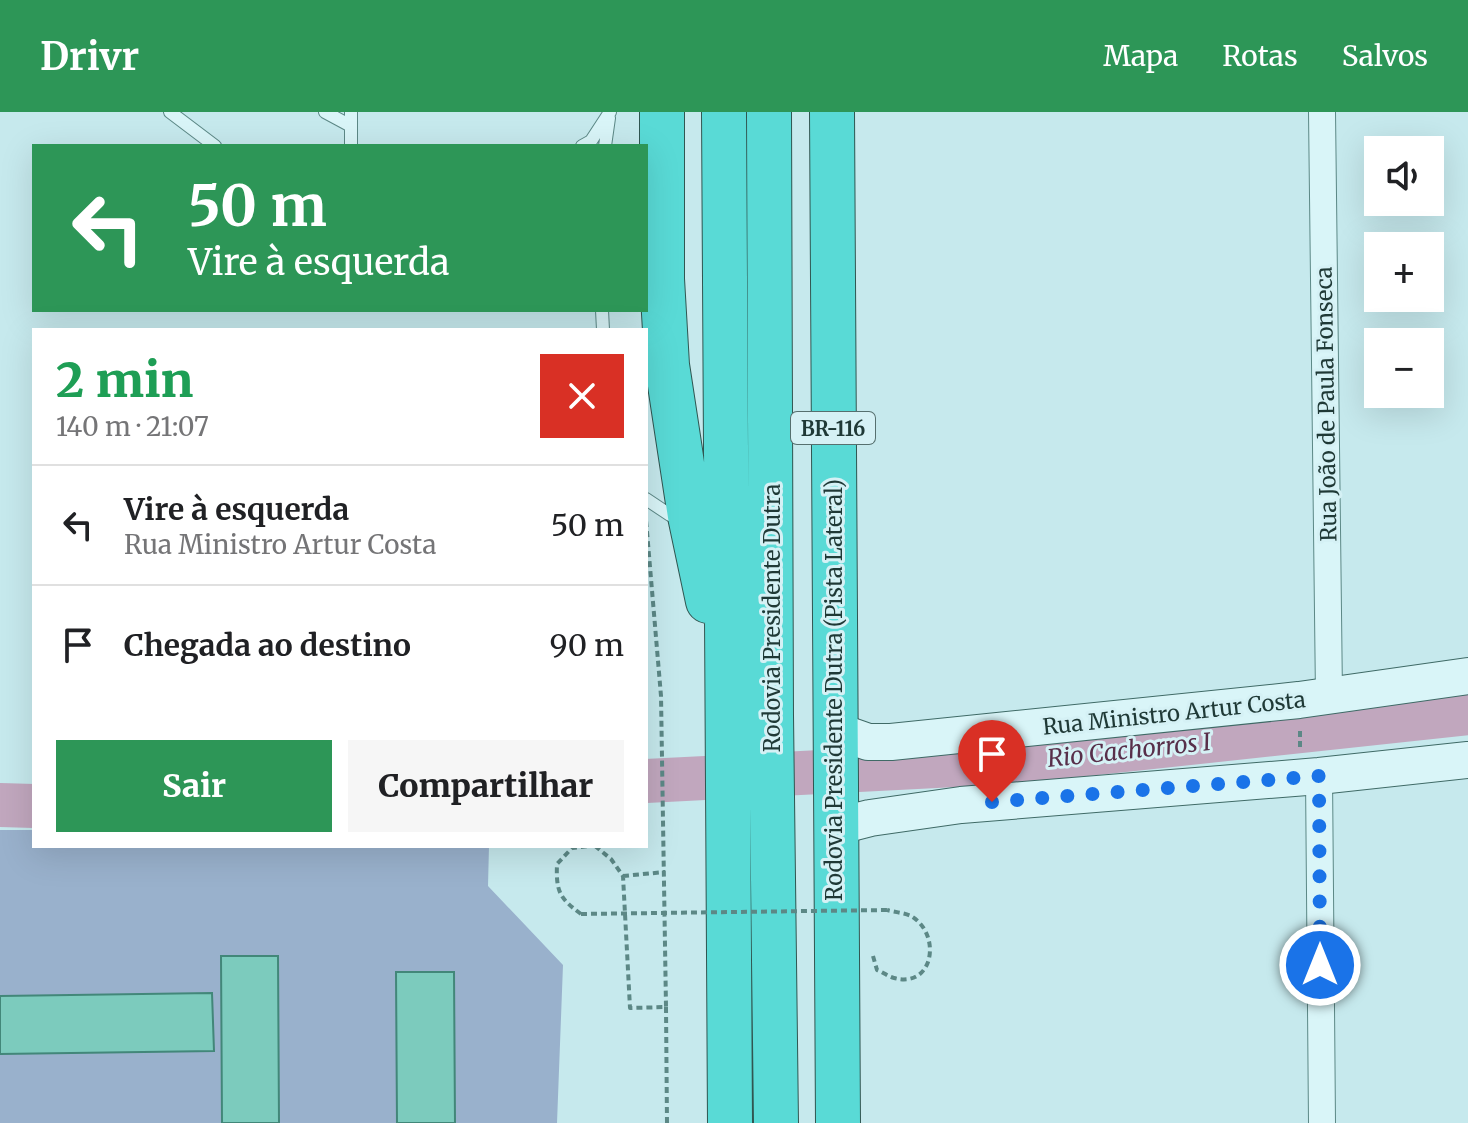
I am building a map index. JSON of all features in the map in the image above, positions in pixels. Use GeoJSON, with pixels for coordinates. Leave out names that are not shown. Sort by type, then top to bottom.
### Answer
{"type":"FeatureCollection","features":[{"type":"Feature","properties":{"kind":"highway"},"geometry":{"type":"LineString","coordinates":[[662,112],[654,206],[667,365],[693,532],[705,592],[726,665]]}},
{"type":"Feature","properties":{"kind":"highway","name":"Rodovia Presidente Dutra"},"geometry":{"type":"LineString","coordinates":[[724,112],[730,1123]]}},
{"type":"Feature","properties":{"kind":"highway","name":"Rodovia Presidente Dutra"},"geometry":{"type":"LineString","coordinates":[[769,112],[776,1123]]}},
{"type":"Feature","properties":{"kind":"highway","name":"Rodovia Presidente Dutra (Pista Lateral)"},"geometry":{"type":"LineString","coordinates":[[832,112],[836,1110]]}},
{"type":"Feature","properties":{"kind":"street","name":"Rua João de Paula Fonseca"},"geometry":{"type":"LineString","coordinates":[[1322,112],[1329,696]]}},
{"type":"Feature","properties":{"kind":"street","name":"Rua Ministro Artur Costa"},"geometry":{"type":"LineString","coordinates":[[834,738],[891,742],[1329,696],[1468,676]]}},
{"type":"Feature","properties":{"kind":"street"},"geometry":{"type":"LineString","coordinates":[[835,818],[870,818],[961,805],[1309,768],[1468,760]]}},
{"type":"Feature","properties":{"kind":"street"},"geometry":{"type":"LineString","coordinates":[[1309,768],[1322,1123]]}},
{"type":"Feature","properties":{"kind":"lane"},"geometry":{"type":"LineString","coordinates":[[170,112],[212,144]]}},
{"type":"Feature","properties":{"kind":"lane"},"geometry":{"type":"LineString","coordinates":[[325,112],[351,119],[351,144]]}},
{"type":"Feature","properties":{"kind":"lane"},"geometry":{"type":"LineString","coordinates":[[586,144],[610,113]]}},
{"type":"Feature","properties":{"kind":"lane"},"geometry":{"type":"LineString","coordinates":[[605,144],[610,113]]}},
{"type":"Feature","properties":{"kind":"lane"},"geometry":{"type":"LineString","coordinates":[[648,500],[670,515]]}},
{"type":"Feature","properties":{"kind":"path"},"geometry":{"type":"LineString","coordinates":[[648,543],[661,696],[667,1123]]}},
{"type":"Feature","properties":{"kind":"path"},"geometry":{"type":"LineString","coordinates":[[1300,731],[1309,768]]}},
{"type":"Feature","properties":{"kind":"path"},"geometry":{"type":"LineString","coordinates":[[572,848],[557,864],[556,884],[563,901],[581,914],[887,910],[912,916],[925,931],[932,950],[927,967],[912,978],[896,979],[876,972],[871,951]]}},
{"type":"Feature","properties":{"kind":"path"},"geometry":{"type":"LineString","coordinates":[[597,848],[626,875],[630,1008],[666,1007]]}},
{"type":"Feature","properties":{"kind":"path"},"geometry":{"type":"LineString","coordinates":[[626,875],[665,872]]}},
{"type":"Feature","properties":{"kind":"path"},"geometry":{"type":"LineString","coordinates":[[869,908],[870,923]]}},
{"type":"Feature","properties":{"kind":"shaded area"},"geometry":{"type":"Polygon","coordinates":[[[0,830],[32,830],[32,848],[489,848],[488,886],[563,965],[557,1123],[0,1123],[0,830]]]}},
{"type":"Feature","properties":{"kind":"building"},"geometry":{"type":"Polygon","coordinates":[[[221,956],[278,956],[279,1123],[222,1123],[221,956]]]}},
{"type":"Feature","properties":{"kind":"building"},"geometry":{"type":"Polygon","coordinates":[[[396,972],[454,972],[455,1123],[397,1123],[396,972]]]}},
{"type":"Feature","properties":{"kind":"building"},"geometry":{"type":"Polygon","coordinates":[[[212,993],[214,1051],[0,1054],[0,996],[212,993]]]}},
{"type":"Feature","properties":{"kind":"waterway","name":"Rio Cachorros I"},"geometry":{"type":"LineString","coordinates":[[648,781],[1014,762],[1468,713]]}},
{"type":"Feature","properties":{"kind":"waterway","name":"Rio Cachorros I"},"geometry":{"type":"LineString","coordinates":[[0,805],[32,806]]}},
{"type":"Feature","properties":{"kind":"route"},"geometry":{"type":"LineString","coordinates":[[992,802],[1319,776],[1320,965]]}}]}
